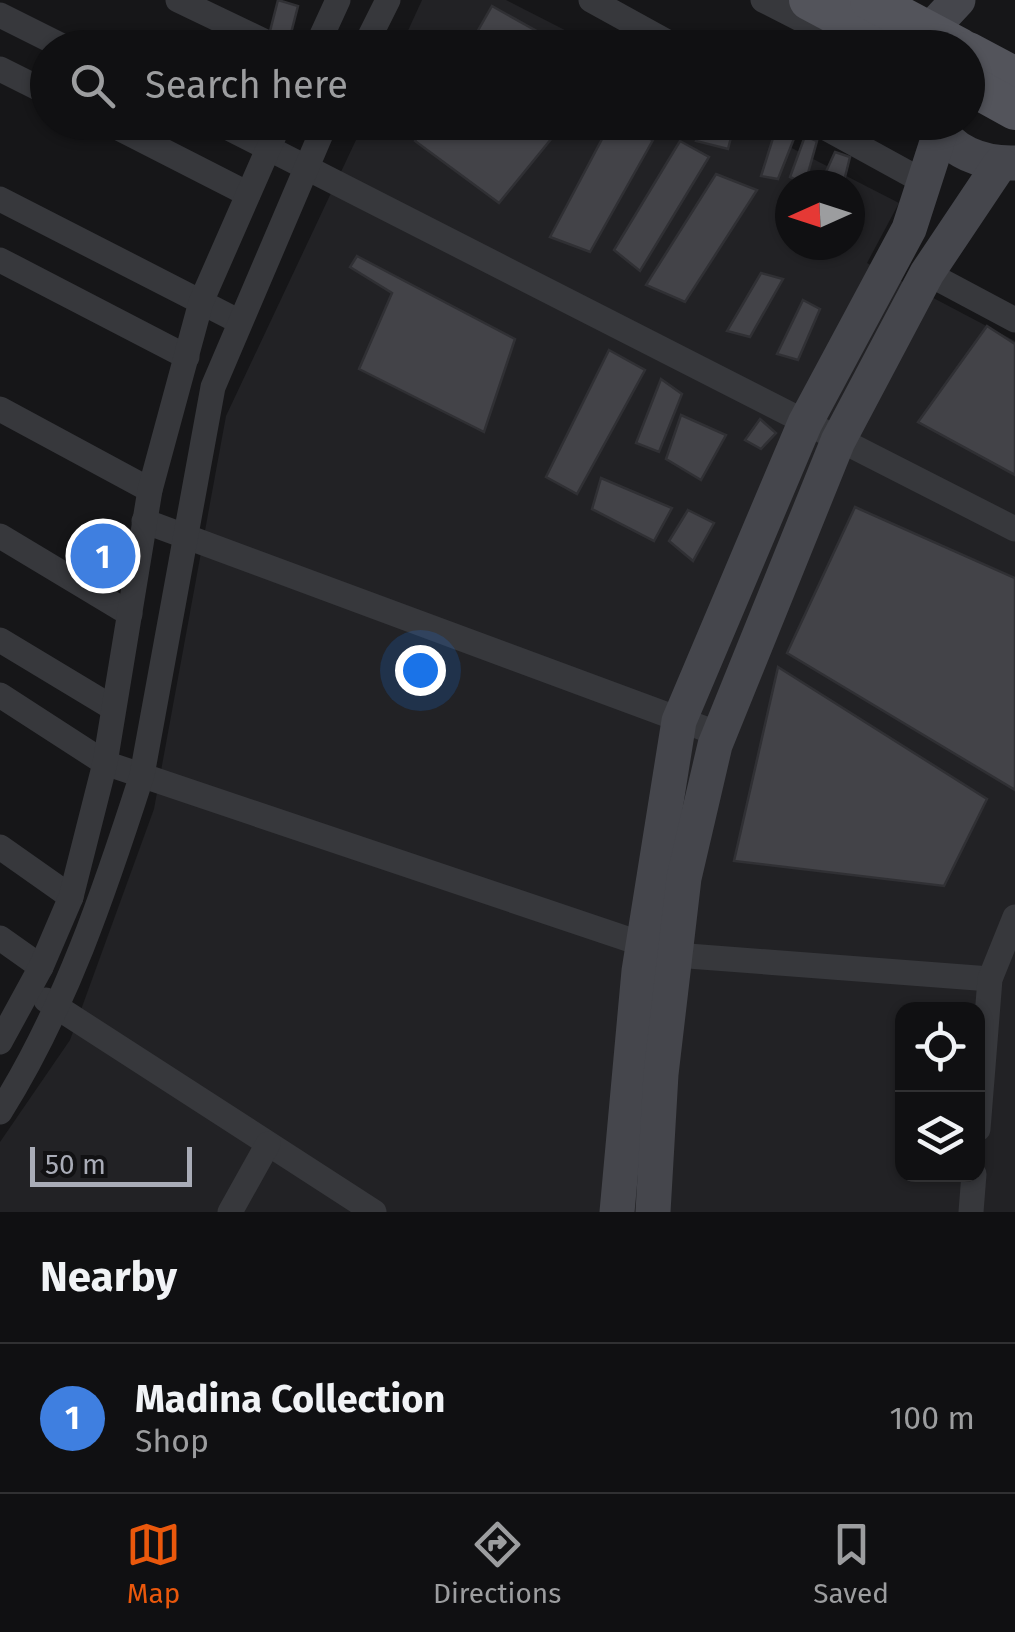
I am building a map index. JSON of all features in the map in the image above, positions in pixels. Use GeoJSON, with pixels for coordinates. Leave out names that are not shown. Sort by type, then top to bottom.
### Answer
{"type":"FeatureCollection","features":[{"type":"Feature","properties":{"kind":"main road"},"geometry":{"type":"LineString","coordinates":[[810,0],[865,30]]}},
{"type":"Feature","properties":{"kind":"main road"},"geometry":{"type":"LineString","coordinates":[[870,0],[926,30]]}},
{"type":"Feature","properties":{"kind":"main road"},"geometry":{"type":"LineString","coordinates":[[985,61],[1015,77]]}},
{"type":"Feature","properties":{"kind":"main road"},"geometry":{"type":"LineString","coordinates":[[985,93],[1015,110]]}},
{"type":"Feature","properties":{"kind":"street"},"geometry":{"type":"LineString","coordinates":[[178,0],[240,30]]}},
{"type":"Feature","properties":{"kind":"street"},"geometry":{"type":"LineString","coordinates":[[373,30],[388,0]]}},
{"type":"Feature","properties":{"kind":"street"},"geometry":{"type":"LineString","coordinates":[[591,0],[645,30]]}},
{"type":"Feature","properties":{"kind":"street"},"geometry":{"type":"LineString","coordinates":[[762,0],[821,30]]}},
{"type":"Feature","properties":{"kind":"street"},"geometry":{"type":"LineString","coordinates":[[930,30],[958,0]]}},
{"type":"Feature","properties":{"kind":"street"},"geometry":{"type":"LineString","coordinates":[[321,30],[329,3]]}},
{"type":"Feature","properties":{"kind":"street"},"geometry":{"type":"LineString","coordinates":[[0,15],[30,30]]}},
{"type":"Feature","properties":{"kind":"street"},"geometry":{"type":"LineString","coordinates":[[0,69],[30,84]]}},
{"type":"Feature","properties":{"kind":"street"},"geometry":{"type":"LineString","coordinates":[[142,140],[248,194]]}},
{"type":"Feature","properties":{"kind":"street"},"geometry":{"type":"LineString","coordinates":[[252,140],[1015,529]]}},
{"type":"Feature","properties":{"kind":"street"},"geometry":{"type":"LineString","coordinates":[[0,1042],[35,978],[70,897],[106,763],[150,490],[201,302],[272,140]]}},
{"type":"Feature","properties":{"kind":"street"},"geometry":{"type":"LineString","coordinates":[[0,1112],[57,1007],[142,775],[213,387],[317,140]]}},
{"type":"Feature","properties":{"kind":"street"},"geometry":{"type":"LineString","coordinates":[[848,140],[926,183]]}},
{"type":"Feature","properties":{"kind":"street"},"geometry":{"type":"LineString","coordinates":[[617,1212],[660,950],[679,720],[805,423],[909,229],[926,183],[935,140]]}},
{"type":"Feature","properties":{"kind":"street"},"geometry":{"type":"LineString","coordinates":[[654,1212],[661,1074],[660,950],[684,878],[719,734],[838,441],[927,273],[1007,164],[967,154],[951,140]]}},
{"type":"Feature","properties":{"kind":"street"},"geometry":{"type":"LineString","coordinates":[[0,199],[238,321]]}},
{"type":"Feature","properties":{"kind":"street"},"geometry":{"type":"LineString","coordinates":[[0,260],[187,357]]}},
{"type":"Feature","properties":{"kind":"street"},"geometry":{"type":"LineString","coordinates":[[927,273],[1015,320]]}},
{"type":"Feature","properties":{"kind":"street"},"geometry":{"type":"LineString","coordinates":[[0,409],[150,490]]}},
{"type":"Feature","properties":{"kind":"street"},"geometry":{"type":"LineString","coordinates":[[144,521],[719,734]]}},
{"type":"Feature","properties":{"kind":"street"},"geometry":{"type":"LineString","coordinates":[[0,536],[130,614]]}},
{"type":"Feature","properties":{"kind":"street"},"geometry":{"type":"LineString","coordinates":[[0,640],[113,708]]}},
{"type":"Feature","properties":{"kind":"street"},"geometry":{"type":"LineString","coordinates":[[0,695],[106,763],[660,950],[990,978]]}},
{"type":"Feature","properties":{"kind":"street"},"geometry":{"type":"LineString","coordinates":[[0,847],[70,897]]}},
{"type":"Feature","properties":{"kind":"street"},"geometry":{"type":"LineString","coordinates":[[981,1092],[990,978],[1015,917]]}},
{"type":"Feature","properties":{"kind":"street"},"geometry":{"type":"LineString","coordinates":[[0,938],[57,1007],[374,1212]]}},
{"type":"Feature","properties":{"kind":"street"},"geometry":{"type":"LineString","coordinates":[[230,1212],[268,1144]]}},
{"type":"Feature","properties":{"kind":"street"},"geometry":{"type":"LineString","coordinates":[[971,1212],[973,1182]]}},
{"type":"Feature","properties":{"kind":"shaded area"},"geometry":{"type":"Polygon","coordinates":[[[422,0],[506,0],[565,30],[408,30],[422,0]]]}},
{"type":"Feature","properties":{"kind":"shaded area"},"geometry":{"type":"Polygon","coordinates":[[[356,140],[776,140],[835,170],[775,170],[775,260],[865,260],[865,186],[899,203],[867,263],[1015,341],[1015,1212],[0,1212],[0,1142],[70,1040],[154,809],[226,416],[356,140]]]}},
{"type":"Feature","properties":{"kind":"building"},"geometry":{"type":"Polygon","coordinates":[[[278,0],[298,6],[292,30],[270,30],[278,0]]]}},
{"type":"Feature","properties":{"kind":"building"},"geometry":{"type":"Polygon","coordinates":[[[492,6],[535,30],[478,30],[492,6]]]}},
{"type":"Feature","properties":{"kind":"building"},"geometry":{"type":"Polygon","coordinates":[[[416,140],[550,140],[499,203],[416,140]]]}},
{"type":"Feature","properties":{"kind":"building"},"geometry":{"type":"Polygon","coordinates":[[[602,140],[653,140],[590,252],[550,237],[602,140]]]}},
{"type":"Feature","properties":{"kind":"building"},"geometry":{"type":"Polygon","coordinates":[[[696,140],[730,140],[728,149],[696,140]]]}},
{"type":"Feature","properties":{"kind":"building"},"geometry":{"type":"Polygon","coordinates":[[[772,140],[793,140],[782,170],[775,170],[775,178],[761,176],[772,140]]]}},
{"type":"Feature","properties":{"kind":"building"},"geometry":{"type":"Polygon","coordinates":[[[804,140],[817,141],[809,170],[793,170],[804,140]]]}},
{"type":"Feature","properties":{"kind":"building"},"geometry":{"type":"Polygon","coordinates":[[[680,141],[709,157],[640,271],[614,250],[680,141]]]}},
{"type":"Feature","properties":{"kind":"building"},"geometry":{"type":"Polygon","coordinates":[[[835,152],[850,157],[847,170],[827,170],[835,152]]]}},
{"type":"Feature","properties":{"kind":"building"},"geometry":{"type":"Polygon","coordinates":[[[716,174],[757,190],[685,302],[646,285],[716,174]]]}},
{"type":"Feature","properties":{"kind":"building"},"geometry":{"type":"Polygon","coordinates":[[[357,256],[515,339],[484,432],[359,369],[392,293],[350,267],[357,256]]]}},
{"type":"Feature","properties":{"kind":"building"},"geometry":{"type":"Polygon","coordinates":[[[761,273],[783,279],[750,337],[727,331],[761,273]]]}},
{"type":"Feature","properties":{"kind":"building"},"geometry":{"type":"Polygon","coordinates":[[[803,300],[820,309],[798,360],[777,354],[803,300]]]}},
{"type":"Feature","properties":{"kind":"building"},"geometry":{"type":"Polygon","coordinates":[[[987,326],[1015,344],[1015,475],[918,422],[987,326]]]}},
{"type":"Feature","properties":{"kind":"building"},"geometry":{"type":"Polygon","coordinates":[[[609,350],[645,370],[577,494],[546,477],[609,350]]]}},
{"type":"Feature","properties":{"kind":"building"},"geometry":{"type":"Polygon","coordinates":[[[661,379],[682,394],[659,452],[636,443],[661,379]]]}},
{"type":"Feature","properties":{"kind":"building"},"geometry":{"type":"Polygon","coordinates":[[[681,415],[726,435],[701,480],[666,459],[681,415]]]}},
{"type":"Feature","properties":{"kind":"building"},"geometry":{"type":"Polygon","coordinates":[[[760,419],[776,433],[761,449],[745,440],[760,419]]]}},
{"type":"Feature","properties":{"kind":"building"},"geometry":{"type":"Polygon","coordinates":[[[601,478],[672,508],[654,541],[592,509],[601,478]]]}},
{"type":"Feature","properties":{"kind":"building"},"geometry":{"type":"Polygon","coordinates":[[[855,507],[1015,578],[1015,790],[787,653],[855,507]]]}},
{"type":"Feature","properties":{"kind":"building"},"geometry":{"type":"Polygon","coordinates":[[[688,510],[714,523],[693,561],[669,541],[688,510]]]}},
{"type":"Feature","properties":{"kind":"building"},"geometry":{"type":"Polygon","coordinates":[[[778,667],[987,799],[944,886],[734,861],[778,667]]]}},
{"type":"Feature","properties":{"kind":"place","name":"Madina Collection"},"geometry":{"type":"Point","coordinates":[103,556]}}]}
